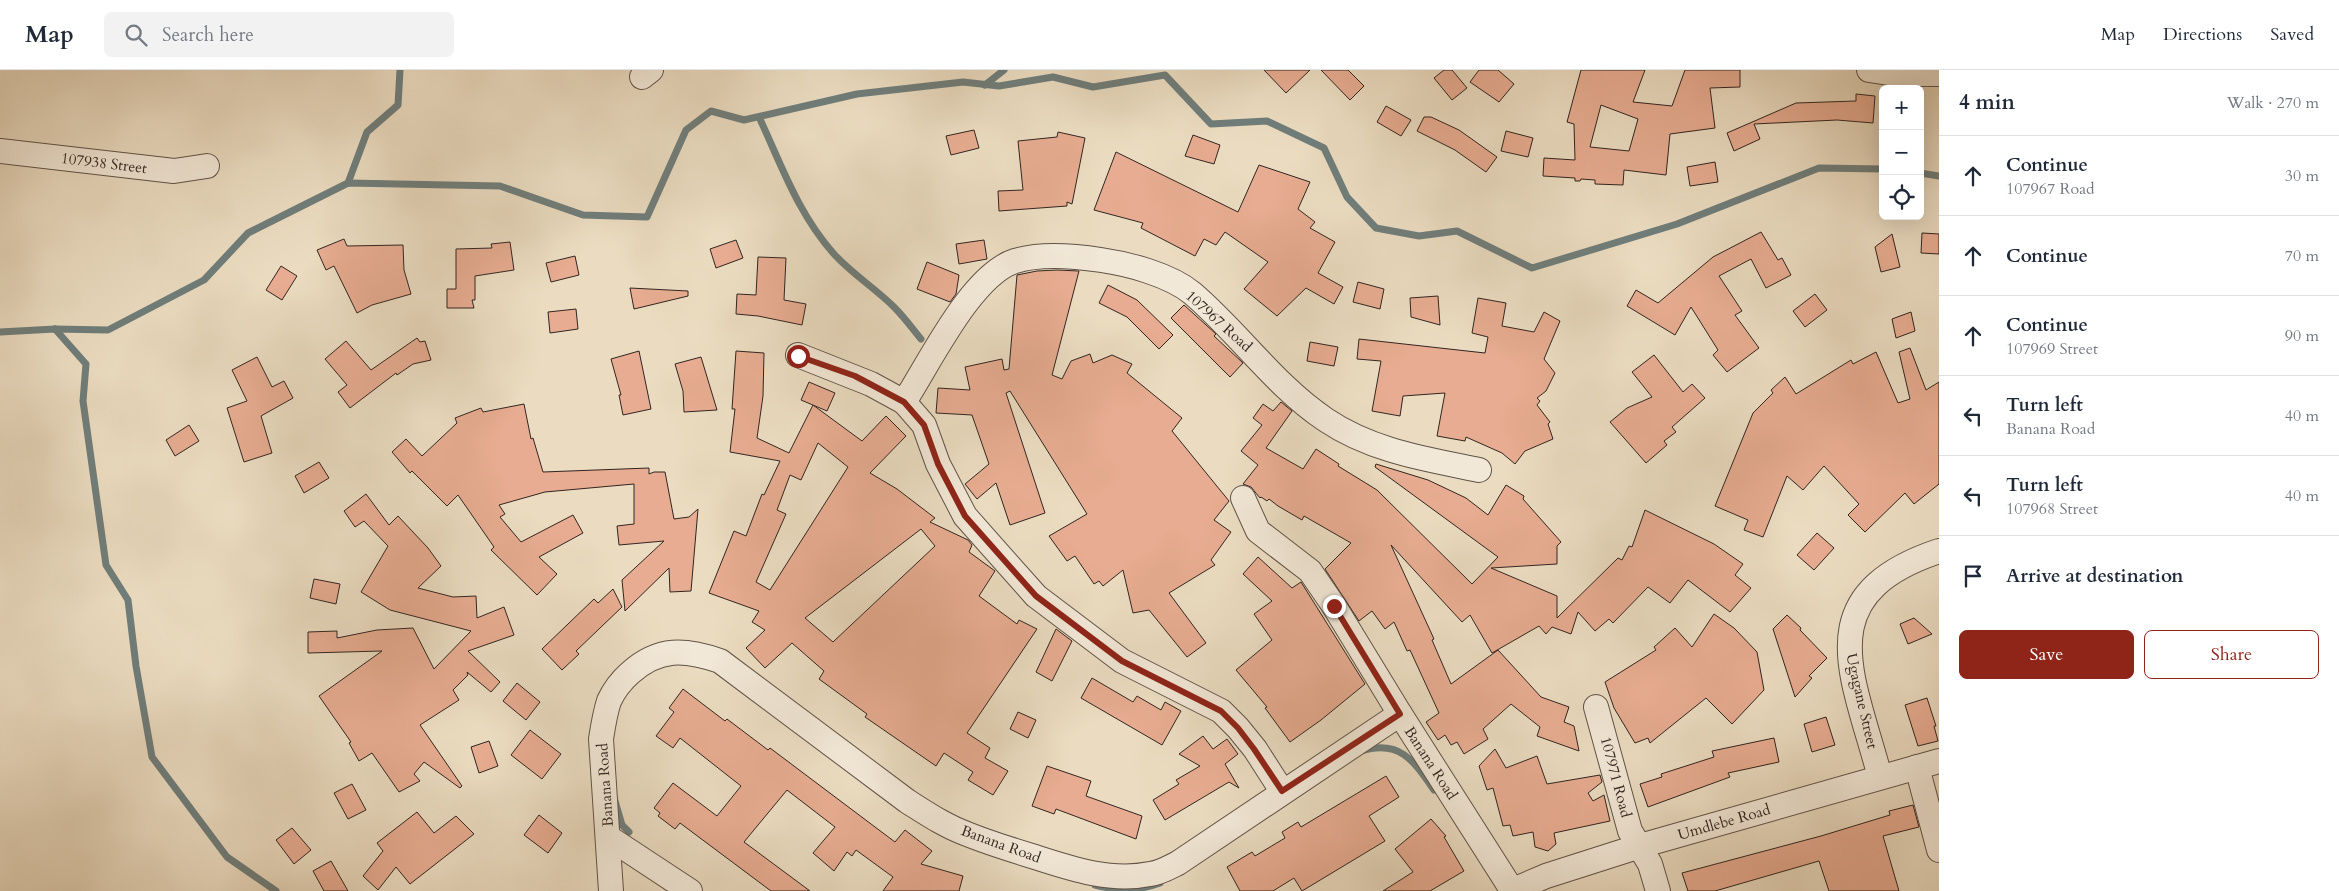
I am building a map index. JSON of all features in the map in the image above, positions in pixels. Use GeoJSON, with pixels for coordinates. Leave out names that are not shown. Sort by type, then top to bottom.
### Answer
{"type":"FeatureCollection","features":[{"type":"Feature","properties":{"kind":"street"},"geometry":{"type":"LineString","coordinates":[[1869,70],[1895,74],[1939,74]]}},
{"type":"Feature","properties":{"kind":"street","name":"107938 Street"},"geometry":{"type":"LineString","coordinates":[[0,151],[174,171],[207,166]]}},
{"type":"Feature","properties":{"kind":"street","name":"107967 Road"},"geometry":{"type":"LineString","coordinates":[[904,402],[973,294],[993,274],[1014,262],[1038,258],[1084,258],[1126,263],[1156,274],[1191,292],[1245,344],[1298,400],[1328,422],[1366,443],[1479,470]]}},
{"type":"Feature","properties":{"kind":"street"},"geometry":{"type":"LineString","coordinates":[[798,356],[855,376],[904,402],[924,425],[938,464],[965,516],[1036,596],[1122,661],[1221,711],[1238,728],[1282,791]]}},
{"type":"Feature","properties":{"kind":"street"},"geometry":{"type":"LineString","coordinates":[[1243,498],[1258,531],[1310,571],[1334,606],[1400,714]]}},
{"type":"Feature","properties":{"kind":"street","name":"Ugagane Street"},"geometry":{"type":"LineString","coordinates":[[1880,777],[1852,673],[1849,652],[1854,617],[1862,598],[1876,583],[1907,563],[1939,550]]}},
{"type":"Feature","properties":{"kind":"street","name":"Banana Road"},"geometry":{"type":"LineString","coordinates":[[611,891],[601,739],[610,700],[620,682],[638,666],[655,656],[677,652],[699,654],[720,661],[907,801],[937,819],[966,834],[1074,870],[1101,875],[1131,876],[1152,874],[1178,863],[1282,791],[1400,714],[1512,891]]}},
{"type":"Feature","properties":{"kind":"street","name":"107971 Road"},"geometry":{"type":"LineString","coordinates":[[1596,707],[1630,831],[1650,864],[1658,891]]}},
{"type":"Feature","properties":{"kind":"street"},"geometry":{"type":"LineString","coordinates":[[1928,764],[1939,850]]}},
{"type":"Feature","properties":{"kind":"street","name":"Umdlebe Road"},"geometry":{"type":"LineString","coordinates":[[1512,891],[1546,876],[1640,846],[1928,764]]}},
{"type":"Feature","properties":{"kind":"street"},"geometry":{"type":"LineString","coordinates":[[608,837],[690,891]]}},
{"type":"Feature","properties":{"kind":"building"},"geometry":{"type":"Polygon","coordinates":[[[1264,70],[1310,70],[1286,93],[1264,70]]]}},
{"type":"Feature","properties":{"kind":"building"},"geometry":{"type":"Polygon","coordinates":[[[1321,70],[1348,70],[1364,86],[1350,100],[1321,70]]]}},
{"type":"Feature","properties":{"kind":"building"},"geometry":{"type":"Polygon","coordinates":[[[1444,70],[1452,70],[1467,88],[1452,100],[1434,78],[1444,70]]]}},
{"type":"Feature","properties":{"kind":"building"},"geometry":{"type":"Polygon","coordinates":[[[1479,70],[1498,70],[1514,84],[1499,102],[1470,82],[1479,70]]]}},
{"type":"Feature","properties":{"kind":"building"},"geometry":{"type":"Polygon","coordinates":[[[1581,70],[1645,70],[1633,102],[1672,106],[1685,70],[1740,70],[1740,87],[1710,88],[1715,128],[1670,134],[1666,175],[1624,170],[1623,185],[1595,184],[1595,180],[1581,179],[1580,181],[1575,181],[1575,178],[1543,176],[1544,158],[1575,160],[1574,124],[1567,122],[1581,70]],[[1601,105],[1590,147],[1629,151],[1638,119],[1601,105]]]}},
{"type":"Feature","properties":{"kind":"building"},"geometry":{"type":"Polygon","coordinates":[[[1856,94],[1875,96],[1873,123],[1837,120],[1754,124],[1760,139],[1734,151],[1727,133],[1796,103],[1856,101],[1856,94]]]}},
{"type":"Feature","properties":{"kind":"building"},"geometry":{"type":"Polygon","coordinates":[[[1386,106],[1411,120],[1401,136],[1377,122],[1386,106]]]}},
{"type":"Feature","properties":{"kind":"building"},"geometry":{"type":"Polygon","coordinates":[[[1424,117],[1431,117],[1459,130],[1497,157],[1486,172],[1455,150],[1417,131],[1424,117]]]}},
{"type":"Feature","properties":{"kind":"building"},"geometry":{"type":"Polygon","coordinates":[[[974,130],[979,148],[951,155],[946,136],[974,130]]]}},
{"type":"Feature","properties":{"kind":"building"},"geometry":{"type":"Polygon","coordinates":[[[1506,131],[1533,138],[1528,157],[1501,151],[1506,131]]]}},
{"type":"Feature","properties":{"kind":"building"},"geometry":{"type":"Polygon","coordinates":[[[1058,132],[1085,138],[1072,204],[1067,202],[1067,206],[999,211],[998,191],[1023,190],[1018,141],[1057,137],[1058,132]]]}},
{"type":"Feature","properties":{"kind":"building"},"geometry":{"type":"Polygon","coordinates":[[[1193,135],[1220,145],[1214,164],[1185,156],[1193,135]]]}},
{"type":"Feature","properties":{"kind":"building"},"geometry":{"type":"Polygon","coordinates":[[[1116,152],[1238,212],[1259,165],[1310,182],[1298,209],[1315,222],[1310,228],[1335,242],[1318,273],[1343,287],[1334,304],[1306,288],[1277,316],[1244,289],[1268,262],[1225,232],[1216,245],[1204,239],[1195,256],[1141,228],[1143,223],[1094,210],[1116,152]]]}},
{"type":"Feature","properties":{"kind":"building"},"geometry":{"type":"Polygon","coordinates":[[[1715,162],[1718,182],[1690,186],[1687,167],[1715,162]]]}},
{"type":"Feature","properties":{"kind":"building"},"geometry":{"type":"Polygon","coordinates":[[[1761,232],[1778,260],[1782,258],[1791,275],[1766,288],[1751,259],[1719,276],[1742,311],[1735,315],[1759,348],[1727,372],[1713,355],[1718,350],[1691,307],[1675,335],[1627,306],[1636,290],[1658,303],[1713,257],[1761,232]]]}},
{"type":"Feature","properties":{"kind":"building"},"geometry":{"type":"Polygon","coordinates":[[[1922,233],[1939,234],[1939,254],[1921,253],[1922,233]]]}},
{"type":"Feature","properties":{"kind":"building"},"geometry":{"type":"Polygon","coordinates":[[[1892,234],[1900,267],[1881,272],[1875,247],[1892,234]]]}},
{"type":"Feature","properties":{"kind":"building"},"geometry":{"type":"Polygon","coordinates":[[[344,239],[347,246],[403,245],[404,270],[411,294],[372,305],[357,313],[334,266],[326,270],[317,250],[344,239]]]}},
{"type":"Feature","properties":{"kind":"building"},"geometry":{"type":"Polygon","coordinates":[[[736,240],[743,258],[716,268],[710,249],[736,240]]]}},
{"type":"Feature","properties":{"kind":"building"},"geometry":{"type":"Polygon","coordinates":[[[984,240],[987,259],[959,264],[956,244],[984,240]]]}},
{"type":"Feature","properties":{"kind":"building"},"geometry":{"type":"Polygon","coordinates":[[[510,242],[514,270],[475,276],[475,300],[472,300],[474,308],[447,308],[447,289],[456,289],[456,249],[492,248],[491,244],[510,242]]]}},
{"type":"Feature","properties":{"kind":"building"},"geometry":{"type":"Polygon","coordinates":[[[575,256],[579,275],[551,282],[546,263],[575,256]]]}},
{"type":"Feature","properties":{"kind":"building"},"geometry":{"type":"Polygon","coordinates":[[[758,257],[786,258],[784,300],[806,304],[802,325],[758,316],[736,314],[737,294],[756,295],[758,257]]]}},
{"type":"Feature","properties":{"kind":"building"},"geometry":{"type":"Polygon","coordinates":[[[927,262],[959,275],[956,294],[950,302],[917,289],[927,262]]]}},
{"type":"Feature","properties":{"kind":"building"},"geometry":{"type":"Polygon","coordinates":[[[281,266],[297,276],[282,300],[266,290],[281,266]]]}},
{"type":"Feature","properties":{"kind":"building"},"geometry":{"type":"Polygon","coordinates":[[[1057,270],[1079,271],[1052,375],[1062,379],[1071,361],[1090,354],[1093,363],[1112,355],[1132,364],[1127,373],[1182,418],[1172,431],[1229,501],[1214,520],[1231,532],[1211,560],[1215,565],[1169,593],[1206,643],[1187,657],[1149,610],[1133,613],[1123,570],[1103,586],[1099,581],[1094,584],[1075,556],[1067,561],[1049,536],[1087,514],[1010,391],[1006,393],[1045,513],[1010,525],[996,483],[977,499],[965,484],[989,464],[972,415],[936,413],[938,388],[970,390],[965,367],[1002,359],[1004,370],[1009,369],[1017,275],[1057,270]]]}},
{"type":"Feature","properties":{"kind":"building"},"geometry":{"type":"Polygon","coordinates":[[[1358,282],[1384,289],[1380,309],[1353,302],[1358,282]]]}},
{"type":"Feature","properties":{"kind":"building"},"geometry":{"type":"Polygon","coordinates":[[[1108,285],[1137,300],[1173,335],[1159,349],[1127,317],[1099,303],[1108,285]]]}},
{"type":"Feature","properties":{"kind":"building"},"geometry":{"type":"Polygon","coordinates":[[[630,288],[688,291],[688,296],[634,309],[630,288]]]}},
{"type":"Feature","properties":{"kind":"building"},"geometry":{"type":"Polygon","coordinates":[[[1815,294],[1827,310],[1805,327],[1793,311],[1815,294]]]}},
{"type":"Feature","properties":{"kind":"building"},"geometry":{"type":"Polygon","coordinates":[[[1438,296],[1440,325],[1411,317],[1410,298],[1438,296]]]}},
{"type":"Feature","properties":{"kind":"building"},"geometry":{"type":"Polygon","coordinates":[[[1478,298],[1506,303],[1502,326],[1534,332],[1544,312],[1560,321],[1544,359],[1555,373],[1546,391],[1537,398],[1540,401],[1537,405],[1550,422],[1548,424],[1553,439],[1525,451],[1515,464],[1502,453],[1466,437],[1465,441],[1437,436],[1445,393],[1403,396],[1400,416],[1372,411],[1381,361],[1357,359],[1359,339],[1485,353],[1488,337],[1472,333],[1478,298]]]}},
{"type":"Feature","properties":{"kind":"building"},"geometry":{"type":"Polygon","coordinates":[[[1184,305],[1216,334],[1214,336],[1243,363],[1230,377],[1171,318],[1184,305]]]}},
{"type":"Feature","properties":{"kind":"building"},"geometry":{"type":"Polygon","coordinates":[[[576,309],[578,329],[550,333],[548,312],[576,309]]]}},
{"type":"Feature","properties":{"kind":"building"},"geometry":{"type":"Polygon","coordinates":[[[1911,312],[1915,331],[1896,338],[1892,319],[1911,312]]]}},
{"type":"Feature","properties":{"kind":"building"},"geometry":{"type":"Polygon","coordinates":[[[417,338],[420,342],[425,341],[431,360],[413,364],[397,375],[396,373],[350,408],[338,392],[347,385],[325,359],[346,341],[371,370],[417,338]]]}},
{"type":"Feature","properties":{"kind":"building"},"geometry":{"type":"Polygon","coordinates":[[[1310,342],[1338,347],[1334,366],[1307,361],[1310,342]]]}},
{"type":"Feature","properties":{"kind":"building"},"geometry":{"type":"Polygon","coordinates":[[[1910,348],[1926,390],[1939,382],[1939,484],[1914,504],[1905,493],[1865,532],[1848,515],[1859,504],[1824,466],[1803,490],[1787,476],[1763,537],[1744,530],[1748,520],[1715,506],[1753,413],[1773,393],[1771,390],[1785,377],[1796,394],[1851,360],[1853,364],[1876,352],[1898,403],[1910,399],[1899,352],[1910,348]]]}},
{"type":"Feature","properties":{"kind":"building"},"geometry":{"type":"Polygon","coordinates":[[[639,351],[651,409],[623,415],[619,395],[621,395],[611,359],[639,351]]]}},
{"type":"Feature","properties":{"kind":"building"},"geometry":{"type":"Polygon","coordinates":[[[736,351],[764,353],[763,396],[757,438],[789,453],[813,405],[862,441],[886,416],[906,436],[870,473],[897,489],[935,518],[930,522],[968,540],[972,545],[969,552],[995,571],[979,596],[1017,624],[1019,620],[1037,629],[967,733],[990,748],[985,758],[1008,771],[993,795],[968,780],[973,772],[944,753],[936,766],[865,717],[867,714],[819,679],[824,671],[792,643],[765,668],[746,648],[765,630],[752,622],[759,611],[709,593],[734,531],[746,536],[762,494],[764,495],[780,461],[730,452],[735,409],[732,409],[736,351]],[[818,443],[801,480],[790,475],[777,510],[786,514],[756,582],[770,590],[848,467],[818,443]],[[921,529],[805,618],[833,642],[935,546],[921,529]]]}},
{"type":"Feature","properties":{"kind":"building"},"geometry":{"type":"Polygon","coordinates":[[[1654,355],[1683,392],[1692,384],[1705,398],[1672,427],[1676,432],[1664,441],[1667,445],[1646,463],[1610,422],[1627,408],[1652,397],[1632,372],[1654,355]]]}},
{"type":"Feature","properties":{"kind":"building"},"geometry":{"type":"Polygon","coordinates":[[[257,357],[272,387],[284,381],[293,398],[261,416],[272,453],[244,462],[227,408],[247,401],[232,370],[257,357]]]}},
{"type":"Feature","properties":{"kind":"building"},"geometry":{"type":"Polygon","coordinates":[[[701,357],[717,410],[684,412],[683,391],[675,364],[701,357]]]}},
{"type":"Feature","properties":{"kind":"building"},"geometry":{"type":"Polygon","coordinates":[[[809,382],[835,393],[827,411],[801,400],[809,382]]]}},
{"type":"Feature","properties":{"kind":"building"},"geometry":{"type":"Polygon","coordinates":[[[1281,402],[1292,411],[1266,448],[1303,469],[1316,449],[1339,464],[1338,466],[1377,490],[1472,584],[1498,557],[1375,467],[1376,464],[1428,480],[1466,498],[1488,515],[1506,485],[1524,496],[1523,499],[1561,542],[1557,546],[1557,564],[1491,568],[1557,596],[1557,618],[1618,558],[1622,560],[1629,546],[1632,547],[1645,510],[1714,544],[1743,564],[1735,575],[1751,588],[1730,612],[1688,580],[1670,603],[1648,587],[1613,623],[1609,619],[1595,631],[1578,612],[1571,634],[1552,627],[1546,634],[1539,626],[1492,653],[1470,615],[1462,622],[1391,545],[1434,639],[1432,640],[1451,684],[1498,650],[1541,697],[1569,707],[1564,722],[1574,726],[1579,751],[1537,736],[1540,727],[1511,704],[1483,729],[1488,739],[1464,754],[1457,742],[1451,745],[1445,735],[1438,740],[1426,722],[1439,713],[1410,650],[1407,651],[1394,622],[1385,629],[1372,611],[1359,621],[1325,569],[1351,543],[1304,516],[1302,520],[1269,499],[1267,501],[1260,498],[1251,487],[1243,484],[1258,465],[1241,451],[1262,425],[1253,418],[1263,404],[1273,411],[1281,402]]]}},
{"type":"Feature","properties":{"kind":"building"},"geometry":{"type":"Polygon","coordinates":[[[524,404],[531,439],[533,438],[543,472],[649,468],[649,474],[665,472],[674,519],[689,517],[698,509],[691,591],[670,592],[669,568],[625,611],[622,580],[664,541],[619,545],[617,526],[634,524],[634,484],[545,492],[499,505],[505,514],[500,517],[521,542],[573,515],[583,533],[539,557],[557,574],[537,595],[491,550],[494,547],[458,495],[447,506],[412,471],[410,473],[392,452],[406,439],[422,456],[457,423],[455,418],[481,408],[483,412],[524,404]]]}},
{"type":"Feature","properties":{"kind":"building"},"geometry":{"type":"Polygon","coordinates":[[[189,425],[199,441],[175,456],[166,440],[189,425]]]}},
{"type":"Feature","properties":{"kind":"building"},"geometry":{"type":"Polygon","coordinates":[[[319,462],[329,478],[304,493],[295,476],[319,462]]]}},
{"type":"Feature","properties":{"kind":"building"},"geometry":{"type":"Polygon","coordinates":[[[366,494],[389,525],[398,516],[428,548],[441,566],[418,588],[453,597],[476,596],[477,618],[504,607],[514,635],[468,651],[500,682],[491,692],[467,672],[468,675],[453,690],[459,700],[420,725],[462,786],[460,788],[424,762],[414,774],[420,781],[399,792],[372,753],[359,761],[349,743],[351,742],[319,696],[382,651],[308,653],[308,632],[337,631],[337,638],[377,630],[413,628],[434,669],[471,631],[390,610],[361,592],[388,546],[364,521],[355,527],[344,511],[366,494]]]}},
{"type":"Feature","properties":{"kind":"building"},"geometry":{"type":"Polygon","coordinates":[[[1817,533],[1834,548],[1814,570],[1797,555],[1817,533]]]}},
{"type":"Feature","properties":{"kind":"building"},"geometry":{"type":"Polygon","coordinates":[[[1258,557],[1292,588],[1301,582],[1365,684],[1321,720],[1290,742],[1265,708],[1267,707],[1236,670],[1272,640],[1254,614],[1272,601],[1243,574],[1258,557]]]}},
{"type":"Feature","properties":{"kind":"building"},"geometry":{"type":"Polygon","coordinates":[[[314,579],[340,584],[336,604],[310,598],[314,579]]]}},
{"type":"Feature","properties":{"kind":"building"},"geometry":{"type":"Polygon","coordinates":[[[613,589],[622,607],[576,651],[579,654],[562,670],[542,649],[594,599],[598,603],[613,589]]]}},
{"type":"Feature","properties":{"kind":"building"},"geometry":{"type":"Polygon","coordinates":[[[1714,614],[1734,628],[1757,652],[1764,690],[1732,724],[1706,698],[1650,743],[1648,738],[1635,743],[1614,708],[1605,682],[1656,650],[1654,647],[1675,628],[1692,647],[1714,614]]]}},
{"type":"Feature","properties":{"kind":"building"},"geometry":{"type":"Polygon","coordinates":[[[1787,615],[1827,658],[1809,676],[1812,678],[1795,697],[1773,629],[1787,615]]]}},
{"type":"Feature","properties":{"kind":"building"},"geometry":{"type":"Polygon","coordinates":[[[1914,618],[1932,634],[1908,644],[1900,624],[1914,618]]]}},
{"type":"Feature","properties":{"kind":"building"},"geometry":{"type":"Polygon","coordinates":[[[1056,629],[1072,641],[1052,681],[1036,672],[1056,629]]]}},
{"type":"Feature","properties":{"kind":"building"},"geometry":{"type":"Polygon","coordinates":[[[1092,678],[1133,702],[1137,696],[1161,710],[1165,702],[1181,711],[1162,745],[1081,698],[1092,678]]]}},
{"type":"Feature","properties":{"kind":"building"},"geometry":{"type":"Polygon","coordinates":[[[517,683],[540,702],[526,720],[503,701],[517,683]]]}},
{"type":"Feature","properties":{"kind":"building"},"geometry":{"type":"Polygon","coordinates":[[[683,689],[725,721],[727,719],[768,750],[770,748],[895,842],[905,830],[932,851],[921,864],[963,876],[959,891],[883,891],[893,877],[856,850],[852,856],[847,852],[834,871],[813,853],[835,827],[787,790],[744,842],[810,891],[771,891],[680,823],[675,829],[658,816],[660,813],[654,808],[673,783],[717,816],[741,786],[680,738],[673,748],[656,736],[674,712],[669,708],[683,689]]]}},
{"type":"Feature","properties":{"kind":"building"},"geometry":{"type":"Polygon","coordinates":[[[1927,698],[1936,726],[1934,726],[1938,741],[1918,746],[1905,705],[1927,698]]]}},
{"type":"Feature","properties":{"kind":"building"},"geometry":{"type":"Polygon","coordinates":[[[1018,712],[1036,720],[1028,738],[1010,729],[1018,712]]]}},
{"type":"Feature","properties":{"kind":"building"},"geometry":{"type":"Polygon","coordinates":[[[1826,717],[1835,745],[1812,752],[1804,724],[1826,717]]]}},
{"type":"Feature","properties":{"kind":"building"},"geometry":{"type":"Polygon","coordinates":[[[530,730],[561,754],[542,779],[511,755],[530,730]]]}},
{"type":"Feature","properties":{"kind":"building"},"geometry":{"type":"Polygon","coordinates":[[[1203,736],[1213,749],[1227,739],[1238,754],[1225,764],[1239,788],[1229,782],[1165,820],[1153,800],[1179,784],[1176,780],[1200,766],[1179,754],[1203,736]]]}},
{"type":"Feature","properties":{"kind":"building"},"geometry":{"type":"Polygon","coordinates":[[[1774,738],[1779,762],[1728,773],[1730,777],[1648,807],[1640,784],[1662,777],[1661,774],[1714,757],[1712,751],[1774,738]]]}},
{"type":"Feature","properties":{"kind":"building"},"geometry":{"type":"Polygon","coordinates":[[[489,741],[498,766],[479,773],[471,747],[489,741]]]}},
{"type":"Feature","properties":{"kind":"building"},"geometry":{"type":"Polygon","coordinates":[[[1495,749],[1506,768],[1537,756],[1547,784],[1600,775],[1602,782],[1588,793],[1593,801],[1604,795],[1610,821],[1554,833],[1556,844],[1548,851],[1535,847],[1533,832],[1513,836],[1510,825],[1503,826],[1493,788],[1487,790],[1479,766],[1495,749]]]}},
{"type":"Feature","properties":{"kind":"building"},"geometry":{"type":"Polygon","coordinates":[[[1047,766],[1091,781],[1086,796],[1142,816],[1136,839],[1056,809],[1054,814],[1032,806],[1047,766]]]}},
{"type":"Feature","properties":{"kind":"building"},"geometry":{"type":"Polygon","coordinates":[[[1386,776],[1399,797],[1369,816],[1385,841],[1302,891],[1294,878],[1273,891],[1240,891],[1227,867],[1252,852],[1255,856],[1285,838],[1282,832],[1298,822],[1301,827],[1386,776]]]}},
{"type":"Feature","properties":{"kind":"building"},"geometry":{"type":"Polygon","coordinates":[[[352,784],[366,810],[348,819],[334,793],[352,784]]]}},
{"type":"Feature","properties":{"kind":"building"},"geometry":{"type":"Polygon","coordinates":[[[1913,805],[1919,827],[1883,836],[1899,891],[1829,891],[1819,861],[1715,891],[1688,891],[1682,873],[1821,836],[1890,815],[1889,811],[1913,805]]]}},
{"type":"Feature","properties":{"kind":"building"},"geometry":{"type":"Polygon","coordinates":[[[417,812],[434,833],[456,816],[474,834],[410,884],[396,867],[378,890],[363,876],[383,851],[377,843],[417,812]]]}},
{"type":"Feature","properties":{"kind":"building"},"geometry":{"type":"Polygon","coordinates":[[[539,815],[562,833],[548,853],[524,835],[539,815]]]}},
{"type":"Feature","properties":{"kind":"building"},"geometry":{"type":"Polygon","coordinates":[[[1431,819],[1446,836],[1444,837],[1464,871],[1430,891],[1383,891],[1413,872],[1395,849],[1431,819]]]}},
{"type":"Feature","properties":{"kind":"building"},"geometry":{"type":"Polygon","coordinates":[[[292,828],[311,850],[294,864],[276,840],[292,828]]]}},
{"type":"Feature","properties":{"kind":"building"},"geometry":{"type":"Polygon","coordinates":[[[331,861],[348,891],[324,891],[313,871],[331,861]]]}},
{"type":"Feature","properties":{"kind":"waterway"},"geometry":{"type":"LineString","coordinates":[[348,183],[367,132],[398,105],[400,70]]}},
{"type":"Feature","properties":{"kind":"waterway"},"geometry":{"type":"LineString","coordinates":[[985,85],[1004,70]]}},
{"type":"Feature","properties":{"kind":"waterway"},"geometry":{"type":"LineString","coordinates":[[0,332],[55,329],[108,330],[204,280],[248,233],[348,183],[500,186],[583,215],[647,217],[686,130],[711,111],[744,120],[857,94],[963,82],[999,86],[1053,77],[1093,87],[1165,75],[1211,124],[1267,121],[1324,148],[1347,197],[1376,228],[1419,236],[1457,231],[1532,268],[1677,224],[1819,168],[1879,169]]}},
{"type":"Feature","properties":{"kind":"waterway"},"geometry":{"type":"LineString","coordinates":[[759,117],[791,188],[821,239],[856,275],[894,307],[921,339]]}},
{"type":"Feature","properties":{"kind":"waterway"},"geometry":{"type":"LineString","coordinates":[[1924,174],[1939,176]]}},
{"type":"Feature","properties":{"kind":"waterway"},"geometry":{"type":"LineString","coordinates":[[55,329],[86,364],[83,401],[106,565],[128,600],[136,666],[152,757],[227,857],[276,891]]}},
{"type":"Feature","properties":{"kind":"waterway"},"geometry":{"type":"LineString","coordinates":[[1361,751],[1375,748],[1396,750],[1405,755],[1420,770],[1434,790]]}},
{"type":"Feature","properties":{"kind":"waterway"},"geometry":{"type":"LineString","coordinates":[[615,801],[622,825],[629,832]]}},
{"type":"Feature","properties":{"kind":"waterway"},"geometry":{"type":"LineString","coordinates":[[1095,885],[1128,889],[1144,888],[1160,883]]}},
{"type":"Feature","properties":{"kind":"route"},"geometry":{"type":"LineString","coordinates":[[798,356],[855,376],[904,402],[924,425],[938,464],[965,516],[1036,596],[1122,661],[1221,711],[1238,728],[1282,791],[1400,714],[1334,606]]}}]}
